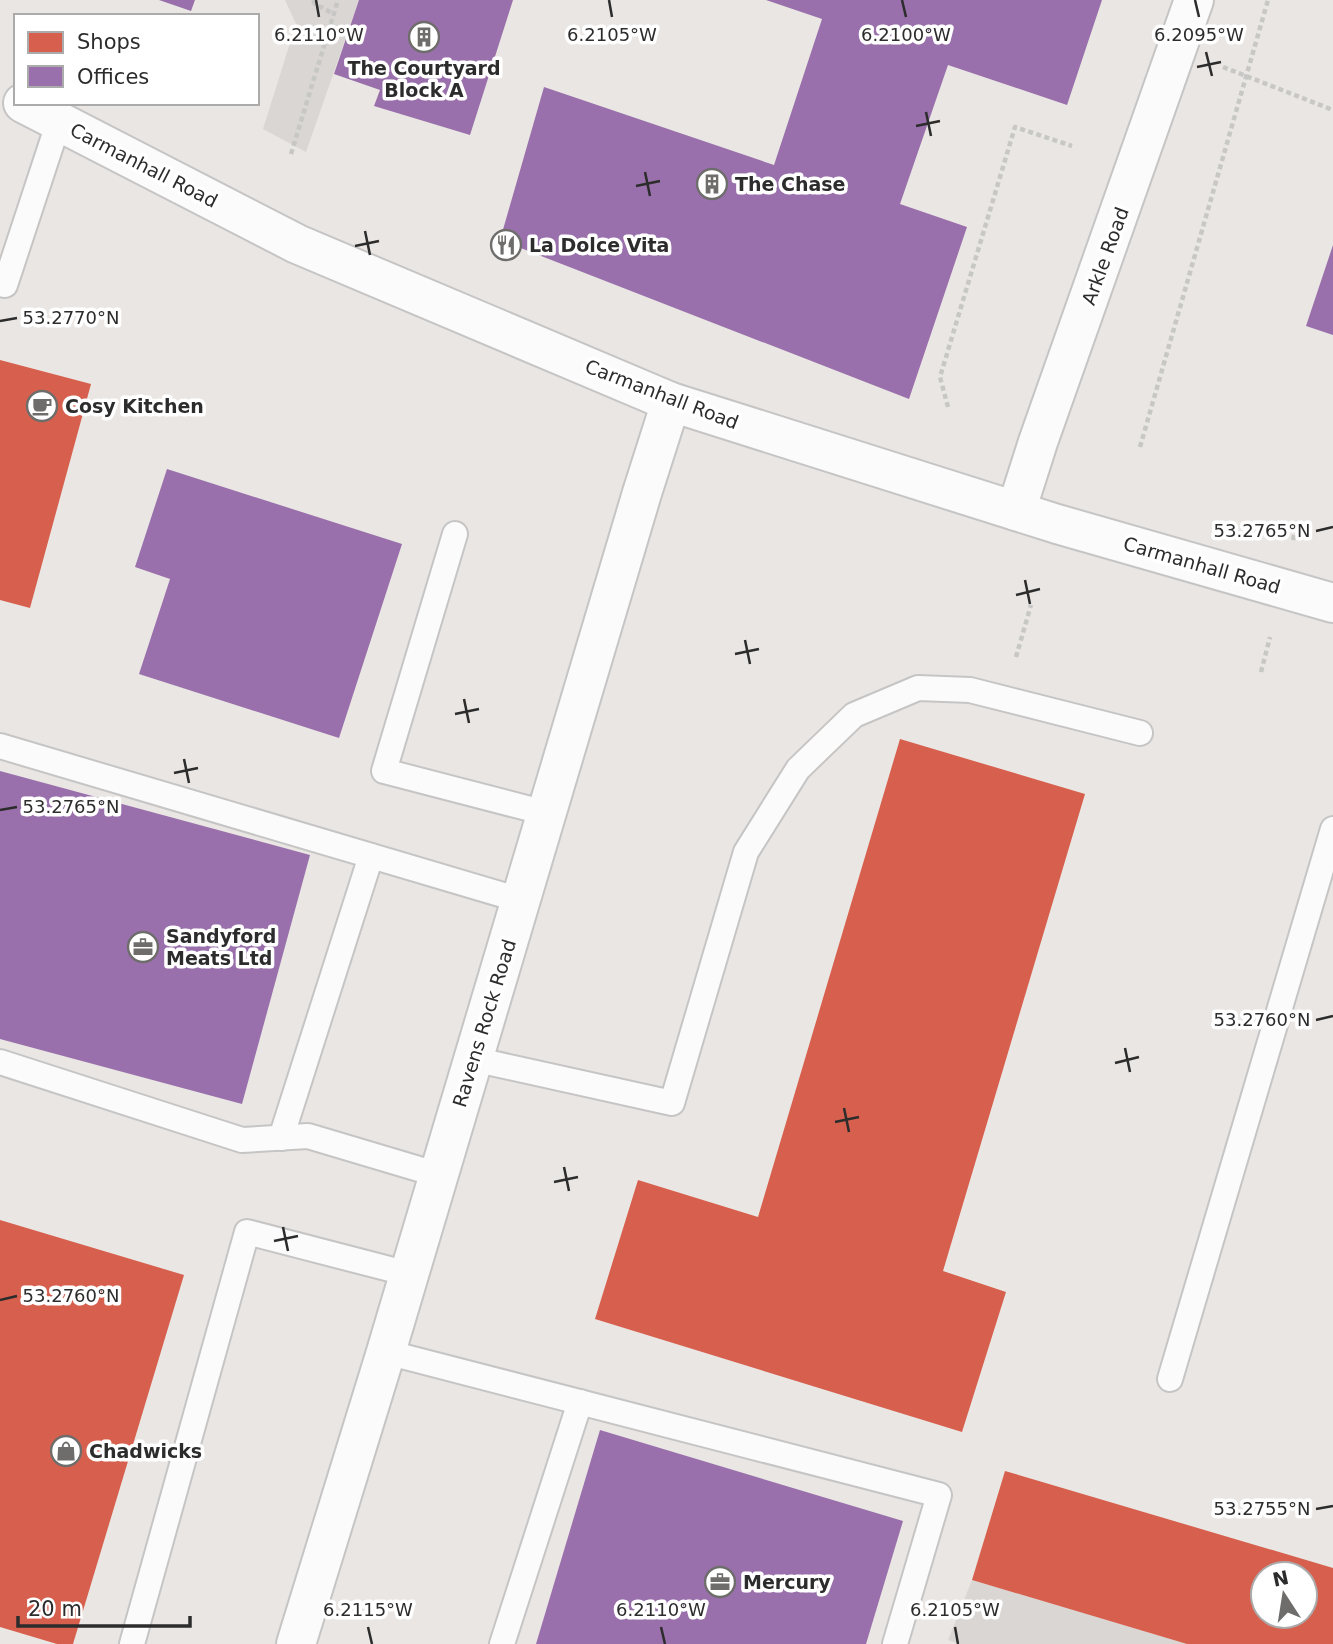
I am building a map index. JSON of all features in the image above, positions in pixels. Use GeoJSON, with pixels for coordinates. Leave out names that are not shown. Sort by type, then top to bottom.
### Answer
{"type":"FeatureCollection","features":[{"type":"Feature","properties":{"kind":"street","name":"Arkle Road"},"geometry":{"type":"LineString","coordinates":[[1016,511],[1194,0]]}},
{"type":"Feature","properties":{"kind":"street","name":"Carmanhall Road"},"geometry":{"type":"LineString","coordinates":[[27,105],[297,244],[671,402],[1016,511],[1333,603]]}},
{"type":"Feature","properties":{"kind":"street","name":"Ravens Rock Road"},"geometry":{"type":"LineString","coordinates":[[296,1644],[387,1352],[671,402]]}},
{"type":"Feature","properties":{"kind":"lane"},"geometry":{"type":"LineString","coordinates":[[0,284],[5,285],[59,121]]}},
{"type":"Feature","properties":{"kind":"lane"},"geometry":{"type":"LineString","coordinates":[[455,534],[384,771],[546,813]]}},
{"type":"Feature","properties":{"kind":"lane"},"geometry":{"type":"LineString","coordinates":[[473,1059],[672,1103],[746,852],[798,769],[854,715],[918,688],[970,690],[1140,733]]}},
{"type":"Feature","properties":{"kind":"lane"},"geometry":{"type":"LineString","coordinates":[[0,746],[520,900]]}},
{"type":"Feature","properties":{"kind":"lane"},"geometry":{"type":"LineString","coordinates":[[1170,1379],[1333,829]]}},
{"type":"Feature","properties":{"kind":"lane"},"geometry":{"type":"LineString","coordinates":[[281,1138],[371,856]]}},
{"type":"Feature","properties":{"kind":"lane"},"geometry":{"type":"LineString","coordinates":[[0,1062],[242,1140],[309,1136],[439,1175]]}},
{"type":"Feature","properties":{"kind":"lane"},"geometry":{"type":"LineString","coordinates":[[132,1644],[247,1232],[409,1274]]}},
{"type":"Feature","properties":{"kind":"lane"},"geometry":{"type":"LineString","coordinates":[[387,1352],[939,1495],[895,1644]]}},
{"type":"Feature","properties":{"kind":"lane"},"geometry":{"type":"LineString","coordinates":[[502,1644],[580,1402]]}},
{"type":"Feature","properties":{"kind":"path"},"geometry":{"type":"LineString","coordinates":[[313,0],[315,4],[334,13]]}},
{"type":"Feature","properties":{"kind":"path"},"geometry":{"type":"LineString","coordinates":[[291,154],[338,0]]}},
{"type":"Feature","properties":{"kind":"path"},"geometry":{"type":"LineString","coordinates":[[1140,447],[1268,0]]}},
{"type":"Feature","properties":{"kind":"path"},"geometry":{"type":"LineString","coordinates":[[1178,49],[1333,110]]}},
{"type":"Feature","properties":{"kind":"path"},"geometry":{"type":"LineString","coordinates":[[948,408],[940,377],[1015,127],[1072,146]]}},
{"type":"Feature","properties":{"kind":"path"},"geometry":{"type":"LineString","coordinates":[[1005,699],[1031,605]]}},
{"type":"Feature","properties":{"kind":"shaded area"},"geometry":{"type":"Polygon","coordinates":[[[285,0],[359,0],[306,152],[263,129],[296,24],[285,0]]]}},
{"type":"Feature","properties":{"kind":"shaded area"},"geometry":{"type":"Polygon","coordinates":[[[972,1580],[1187,1644],[960,1644],[948,1640],[972,1580]]]}},
{"type":"Feature","properties":{"kind":"building: Shops"},"geometry":{"type":"Polygon","coordinates":[[[0,360],[91,384],[30,608],[0,600],[0,360]]]}},
{"type":"Feature","properties":{"kind":"building: Shops"},"geometry":{"type":"Polygon","coordinates":[[[900,739],[1085,794],[943,1271],[1006,1292],[962,1432],[595,1319],[638,1180],[758,1217],[900,739]]]}},
{"type":"Feature","properties":{"kind":"building: Shops","name":"Chadwicks"},"geometry":{"type":"Polygon","coordinates":[[[0,1220],[184,1275],[73,1644],[57,1644],[0,1627],[0,1220]]]}},
{"type":"Feature","properties":{"kind":"building: Shops"},"geometry":{"type":"Polygon","coordinates":[[[1005,1471],[1306,1560],[1249,1560],[1249,1630],[1319,1630],[1319,1564],[1333,1568],[1333,1644],[1187,1644],[972,1580],[1005,1471]]]}},
{"type":"Feature","properties":{"kind":"building: Offices"},"geometry":{"type":"Polygon","coordinates":[[[159,0],[195,0],[191,11],[159,0]]]}},
{"type":"Feature","properties":{"kind":"building: Offices","name":"The Courtyard Block A"},"geometry":{"type":"Polygon","coordinates":[[[359,0],[513,0],[470,135],[374,106],[380,90],[334,74],[359,0]]]}},
{"type":"Feature","properties":{"kind":"building: Offices","name":"The Chase"},"geometry":{"type":"Polygon","coordinates":[[[766,0],[1102,0],[1067,105],[948,65],[900,204],[967,227],[909,399],[500,240],[544,87],[774,165],[822,19],[766,0]]]}},
{"type":"Feature","properties":{"kind":"building: Offices"},"geometry":{"type":"Polygon","coordinates":[[[1333,245],[1333,335],[1306,326],[1333,245]]]}},
{"type":"Feature","properties":{"kind":"building: Offices"},"geometry":{"type":"Polygon","coordinates":[[[167,469],[402,544],[339,738],[139,674],[170,579],[135,567],[167,469]]]}},
{"type":"Feature","properties":{"kind":"building: Offices","name":"Sandyford Meats Ltd"},"geometry":{"type":"Polygon","coordinates":[[[0,771],[310,855],[242,1104],[0,1039],[0,771]]]}},
{"type":"Feature","properties":{"kind":"building: Offices","name":"Mercury"},"geometry":{"type":"Polygon","coordinates":[[[600,1430],[903,1521],[866,1644],[536,1644],[600,1430]]]}},
{"type":"Feature","properties":{"kind":"place","name":"The Courtyard Block A"},"geometry":{"type":"Point","coordinates":[424,37]}},
{"type":"Feature","properties":{"kind":"place","name":"The Chase"},"geometry":{"type":"Point","coordinates":[712,184]}},
{"type":"Feature","properties":{"kind":"place","name":"La Dolce Vita"},"geometry":{"type":"Point","coordinates":[506,245]}},
{"type":"Feature","properties":{"kind":"place","name":"Cosy Kitchen"},"geometry":{"type":"Point","coordinates":[42,406]}},
{"type":"Feature","properties":{"kind":"place","name":"Sandyford Meats Ltd"},"geometry":{"type":"Point","coordinates":[143,947]}},
{"type":"Feature","properties":{"kind":"place","name":"Chadwicks"},"geometry":{"type":"Point","coordinates":[66,1451]}},
{"type":"Feature","properties":{"kind":"place","name":"Mercury"},"geometry":{"type":"Point","coordinates":[720,1582]}}]}
